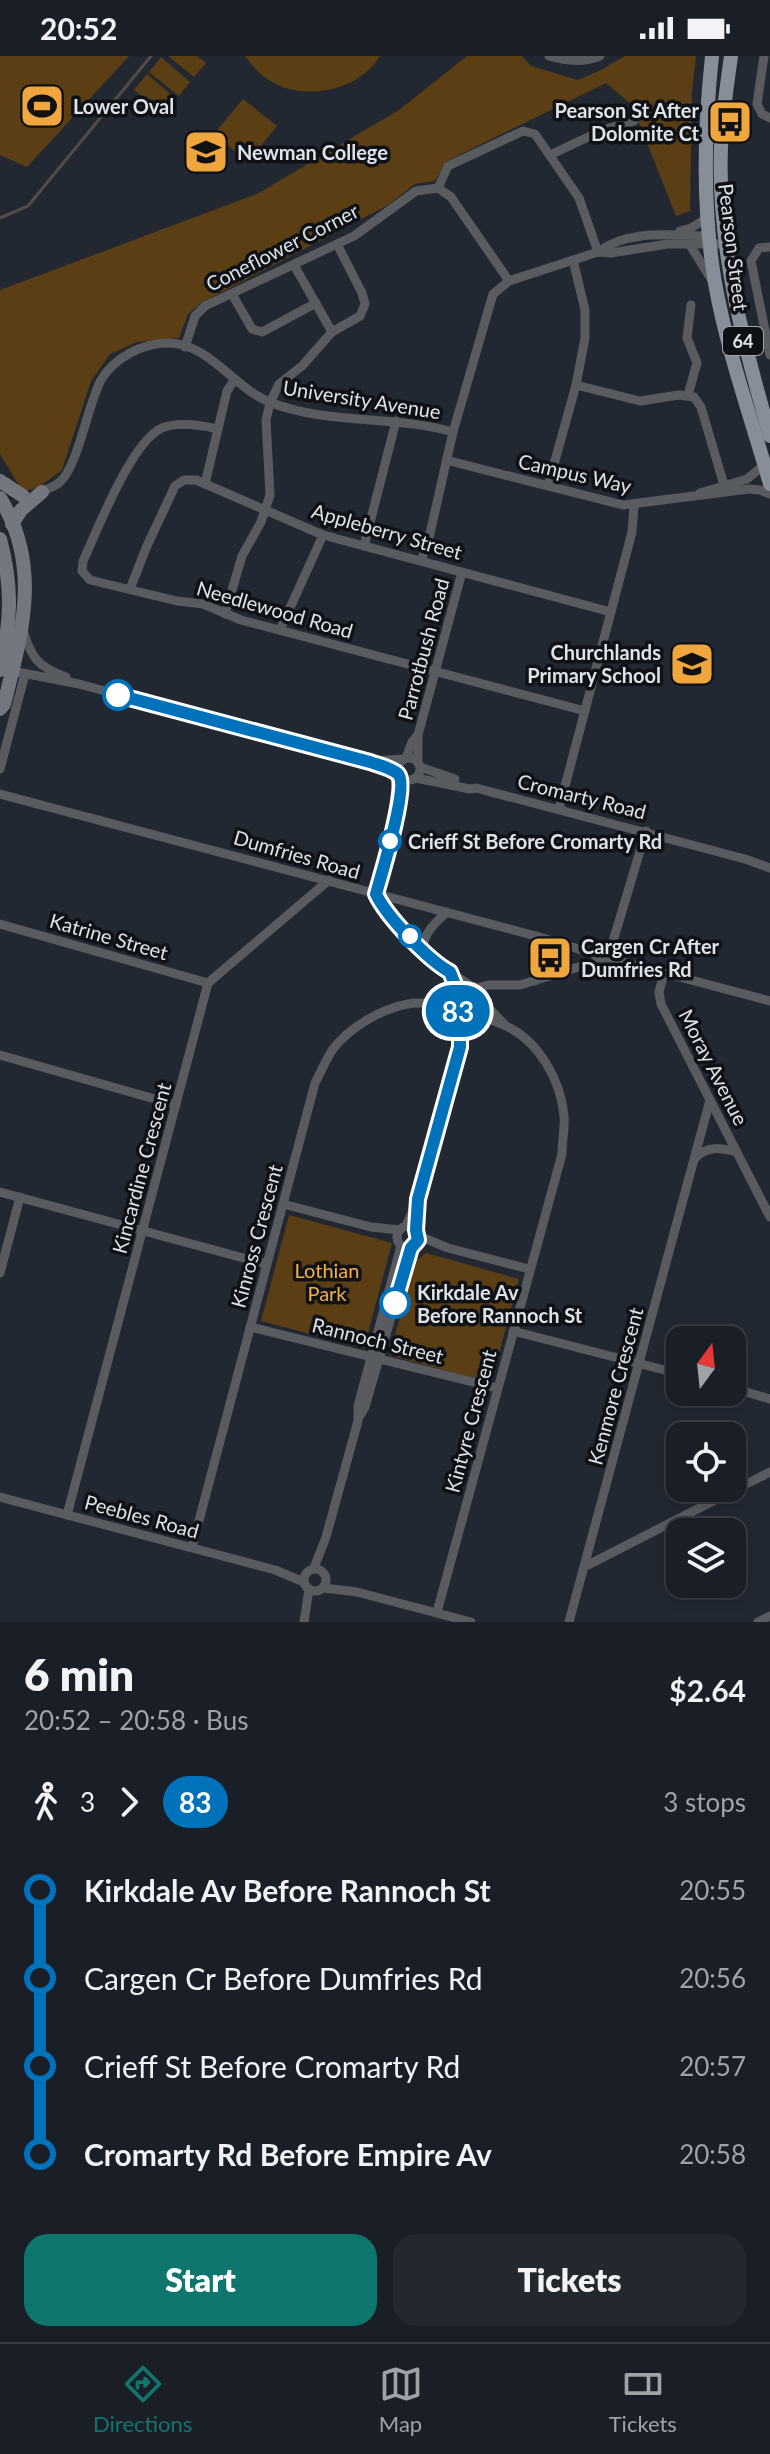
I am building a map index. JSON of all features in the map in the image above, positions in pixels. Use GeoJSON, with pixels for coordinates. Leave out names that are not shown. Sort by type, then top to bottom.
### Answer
{"type":"FeatureCollection","features":[{"type":"Feature","properties":{"kind":"main road","name":"Pearson Street"},"geometry":{"type":"LineString","coordinates":[[712,56],[707,103],[707,218],[717,240],[770,436]]}},
{"type":"Feature","properties":{"kind":"main road","name":"Pearson Street"},"geometry":{"type":"LineString","coordinates":[[731,56],[721,147],[715,284],[730,351],[770,484]]}},
{"type":"Feature","properties":{"kind":"main road"},"geometry":{"type":"LineString","coordinates":[[0,481],[33,494],[12,524]]}},
{"type":"Feature","properties":{"kind":"main road"},"geometry":{"type":"LineString","coordinates":[[0,709],[4,704],[23,630],[26,584],[12,524],[2,504]]}},
{"type":"Feature","properties":{"kind":"main road"},"geometry":{"type":"LineString","coordinates":[[0,539],[10,588],[10,671]]}},
{"type":"Feature","properties":{"kind":"street"},"geometry":{"type":"LineString","coordinates":[[549,56],[565,61],[600,56]]}},
{"type":"Feature","properties":{"kind":"street"},"geometry":{"type":"LineString","coordinates":[[764,56],[757,104],[762,114],[770,118]]}},
{"type":"Feature","properties":{"kind":"street"},"geometry":{"type":"LineString","coordinates":[[550,155],[603,130],[634,121]]}},
{"type":"Feature","properties":{"kind":"street"},"geometry":{"type":"LineString","coordinates":[[509,281],[451,197],[438,188],[448,166],[523,131],[535,134],[579,198],[598,252]]}},
{"type":"Feature","properties":{"kind":"street","name":"Coneflower Corner"},"geometry":{"type":"LineString","coordinates":[[185,347],[195,316],[205,306],[354,236],[416,191],[438,188]]}},
{"type":"Feature","properties":{"kind":"street"},"geometry":{"type":"LineString","coordinates":[[669,235],[691,228],[707,218]]}},
{"type":"Feature","properties":{"kind":"street"},"geometry":{"type":"LineString","coordinates":[[421,561],[453,432],[493,294],[509,281],[598,252],[609,244],[641,236],[669,235],[717,240]]}},
{"type":"Feature","properties":{"kind":"street"},"geometry":{"type":"LineString","coordinates":[[598,252],[717,240]]}},
{"type":"Feature","properties":{"kind":"street"},"geometry":{"type":"LineString","coordinates":[[225,614],[242,556],[270,495],[266,420],[270,403],[279,384],[302,366],[332,332],[360,316],[365,304],[337,244]]}},
{"type":"Feature","properties":{"kind":"street"},"geometry":{"type":"LineString","coordinates":[[690,245],[715,284]]}},
{"type":"Feature","properties":{"kind":"street"},"geometry":{"type":"LineString","coordinates":[[770,247],[759,248],[751,261],[770,355]]}},
{"type":"Feature","properties":{"kind":"street"},"geometry":{"type":"LineString","coordinates":[[548,486],[576,385],[587,321],[573,260]]}},
{"type":"Feature","properties":{"kind":"street"},"geometry":{"type":"LineString","coordinates":[[294,265],[332,332]]}},
{"type":"Feature","properties":{"kind":"street"},"geometry":{"type":"LineString","coordinates":[[232,294],[252,329],[262,332],[316,303]]}},
{"type":"Feature","properties":{"kind":"street"},"geometry":{"type":"LineString","coordinates":[[688,395],[697,363],[687,338],[691,305]]}},
{"type":"Feature","properties":{"kind":"street","name":"University Avenue"},"geometry":{"type":"LineString","coordinates":[[2,504],[62,480],[101,380],[115,363],[139,348],[168,343],[203,354],[260,398],[291,410],[340,418],[396,421],[453,432]]}},
{"type":"Feature","properties":{"kind":"street"},"geometry":{"type":"LineString","coordinates":[[130,589],[175,486],[184,480],[205,484],[227,391],[235,379]]}},
{"type":"Feature","properties":{"kind":"street"},"geometry":{"type":"LineString","coordinates":[[576,385],[640,401],[679,395],[694,397],[701,407],[724,485]]}},
{"type":"Feature","properties":{"kind":"street"},"geometry":{"type":"LineString","coordinates":[[364,546],[396,421]]}},
{"type":"Feature","properties":{"kind":"street","name":"Needlewood Road"},"geometry":{"type":"LineString","coordinates":[[218,429],[195,424],[165,427],[155,433],[134,456],[83,561],[82,571],[90,580],[177,601],[203,604],[225,614],[280,630],[585,711]]}},
{"type":"Feature","properties":{"kind":"street","name":"Campus Way"},"geometry":{"type":"LineString","coordinates":[[446,460],[613,504],[634,506],[749,489],[770,494]]}},
{"type":"Feature","properties":{"kind":"street","name":"Campus Way"},"geometry":{"type":"LineString","coordinates":[[697,495],[747,479],[764,465]]}},
{"type":"Feature","properties":{"kind":"street","name":"Appleberry Street"},"geometry":{"type":"LineString","coordinates":[[205,484],[323,535],[611,612]]}},
{"type":"Feature","properties":{"kind":"street"},"geometry":{"type":"LineString","coordinates":[[559,809],[632,532],[634,506]]}},
{"type":"Feature","properties":{"kind":"street"},"geometry":{"type":"LineString","coordinates":[[280,630],[323,535]]}},
{"type":"Feature","properties":{"kind":"street","name":"Parrotbush Road"},"geometry":{"type":"LineString","coordinates":[[405,758],[418,735],[462,572]]}},
{"type":"Feature","properties":{"kind":"street","name":"Cromarty Road"},"geometry":{"type":"LineString","coordinates":[[23,630],[36,660],[50,671],[79,684]]}},
{"type":"Feature","properties":{"kind":"street"},"geometry":{"type":"LineString","coordinates":[[0,769],[10,671]]}},
{"type":"Feature","properties":{"kind":"street","name":"Cromarty Road"},"geometry":{"type":"LineString","coordinates":[[10,671],[79,684],[370,762],[408,780],[415,778],[476,788],[646,831],[770,868]]}},
{"type":"Feature","properties":{"kind":"street","name":"Parrotbush Road"},"geometry":{"type":"LineString","coordinates":[[418,735],[419,765]]}},
{"type":"Feature","properties":{"kind":"street"},"geometry":{"type":"LineString","coordinates":[[400,805],[398,764],[405,758]]}},
{"type":"Feature","properties":{"kind":"street","name":"Cromarty Road"},"geometry":{"type":"LineString","coordinates":[[370,762],[414,759],[419,765],[471,783],[476,788]]}},
{"type":"Feature","properties":{"kind":"street"},"geometry":{"type":"LineString","coordinates":[[419,765],[400,805],[376,894],[382,906],[437,965],[474,988],[484,1001]]}},
{"type":"Feature","properties":{"kind":"street","name":"Dumfries Road"},"geometry":{"type":"LineString","coordinates":[[0,794],[770,1001]]}},
{"type":"Feature","properties":{"kind":"street"},"geometry":{"type":"LineString","coordinates":[[456,995],[464,988],[533,982],[608,958],[646,831]]}},
{"type":"Feature","properties":{"kind":"street"},"geometry":{"type":"LineString","coordinates":[[208,983],[329,880]]}},
{"type":"Feature","properties":{"kind":"street"},"geometry":{"type":"LineString","coordinates":[[422,950],[429,929],[447,912]]}},
{"type":"Feature","properties":{"kind":"street","name":"Katrine Street"},"geometry":{"type":"LineString","coordinates":[[0,924],[208,983]]}},
{"type":"Feature","properties":{"kind":"street"},"geometry":{"type":"LineString","coordinates":[[533,982],[539,976],[543,962],[542,947],[536,936]]}},
{"type":"Feature","properties":{"kind":"street"},"geometry":{"type":"LineString","coordinates":[[450,972],[456,995],[460,1047]]}},
{"type":"Feature","properties":{"kind":"street","name":"Moray Avenue"},"geometry":{"type":"LineString","coordinates":[[664,973],[659,992],[661,1004],[770,1217]]}},
{"type":"Feature","properties":{"kind":"street","name":"Kincardine Crescent"},"geometry":{"type":"LineString","coordinates":[[67,1515],[208,983]]}},
{"type":"Feature","properties":{"kind":"street"},"geometry":{"type":"LineString","coordinates":[[305,1617],[358,1421],[365,1407],[375,1358],[460,1047],[484,1001],[508,985]]}},
{"type":"Feature","properties":{"kind":"street","name":"Kinross Crescent"},"geometry":{"type":"LineString","coordinates":[[435,1004],[456,995]]}},
{"type":"Feature","properties":{"kind":"street","name":"Kintyre Crescent"},"geometry":{"type":"LineString","coordinates":[[484,1001],[505,1025]]}},
{"type":"Feature","properties":{"kind":"street","name":"Kinross Crescent"},"geometry":{"type":"LineString","coordinates":[[192,1547],[315,1083],[334,1049],[354,1030],[378,1014],[407,1004],[435,1004],[458,1011]]}},
{"type":"Feature","properties":{"kind":"street"},"geometry":{"type":"LineString","coordinates":[[458,1011],[475,1015]]}},
{"type":"Feature","properties":{"kind":"street","name":"Kintyre Crescent"},"geometry":{"type":"LineString","coordinates":[[437,1612],[562,1154],[564,1119],[561,1094],[549,1067],[521,1035],[505,1025],[475,1015]]}},
{"type":"Feature","properties":{"kind":"street"},"geometry":{"type":"LineString","coordinates":[[0,1055],[176,1105]]}},
{"type":"Feature","properties":{"kind":"street","name":"Kenmore Crescent"},"geometry":{"type":"LineString","coordinates":[[569,1622],[710,1100]]}},
{"type":"Feature","properties":{"kind":"street"},"geometry":{"type":"LineString","coordinates":[[695,1158],[711,1148],[737,1152]]}},
{"type":"Feature","properties":{"kind":"street"},"geometry":{"type":"LineString","coordinates":[[0,1192],[266,1264]]}},
{"type":"Feature","properties":{"kind":"street"},"geometry":{"type":"LineString","coordinates":[[0,1273],[20,1197]]}},
{"type":"Feature","properties":{"kind":"street"},"geometry":{"type":"LineString","coordinates":[[283,1204],[529,1269]]}},
{"type":"Feature","properties":{"kind":"street","name":"Rannoch Street"},"geometry":{"type":"LineString","coordinates":[[250,1327],[497,1388]]}},
{"type":"Feature","properties":{"kind":"street"},"geometry":{"type":"LineString","coordinates":[[513,1331],[666,1370]]}},
{"type":"Feature","properties":{"kind":"street"},"geometry":{"type":"LineString","coordinates":[[746,1392],[770,1399]]}},
{"type":"Feature","properties":{"kind":"street"},"geometry":{"type":"LineString","coordinates":[[584,1567],[770,1472]]}},
{"type":"Feature","properties":{"kind":"street","name":"Peebles Road"},"geometry":{"type":"LineString","coordinates":[[0,1497],[471,1622]]}},
{"type":"Feature","properties":{"kind":"street"},"geometry":{"type":"LineString","coordinates":[[758,1622],[770,1616]]}},
{"type":"Feature","properties":{"kind":"green space","name":"Lower Oval"},"geometry":{"type":"Polygon","coordinates":[[[0,56],[129,56],[27,167],[0,155],[0,56]]]}},
{"type":"Feature","properties":{"kind":"green space"},"geometry":{"type":"Polygon","coordinates":[[[168,56],[197,56],[206,63],[194,77],[168,56]]]}},
{"type":"Feature","properties":{"kind":"green space"},"geometry":{"type":"Polygon","coordinates":[[[245,56],[380,56],[360,77],[348,84],[320,91],[305,91],[273,83],[245,56]]]}},
{"type":"Feature","properties":{"kind":"green space"},"geometry":{"type":"Polygon","coordinates":[[[467,56],[522,56],[531,66],[578,80],[625,56],[696,56],[692,92],[690,211],[676,216],[632,105],[606,83],[445,162],[435,181],[415,184],[388,205],[201,303],[188,314],[179,338],[137,342],[110,354],[91,381],[62,470],[39,487],[23,492],[0,454],[0,290],[257,194],[399,110],[467,56]]]}},
{"type":"Feature","properties":{"kind":"green space"},"geometry":{"type":"Polygon","coordinates":[[[161,57],[190,82],[179,96],[149,72],[161,57]]]}},
{"type":"Feature","properties":{"kind":"green space"},"geometry":{"type":"Polygon","coordinates":[[[147,74],[176,99],[164,114],[134,90],[147,74]]]}},
{"type":"Feature","properties":{"kind":"green space"},"geometry":{"type":"Polygon","coordinates":[[[243,99],[277,126],[248,162],[214,134],[243,99]]]}},
{"type":"Feature","properties":{"kind":"green space","name":"Lothian Park"},"geometry":{"type":"Polygon","coordinates":[[[289,1215],[392,1243],[364,1348],[261,1321],[289,1215]]]}},
{"type":"Feature","properties":{"kind":"green space","name":"Lothian Park"},"geometry":{"type":"Polygon","coordinates":[[[426,1253],[519,1279],[491,1383],[389,1355],[417,1260],[426,1253]]]}},
{"type":"Feature","properties":{"kind":"waterway"},"geometry":{"type":"LineString","coordinates":[[0,218],[28,206],[151,56]]}},
{"type":"Feature","properties":{"kind":"bus line","name":"83"},"geometry":{"type":"LineString","coordinates":[[118,695],[370,762],[398,773],[401,778],[400,805],[376,894],[382,906],[422,950],[437,965],[450,972],[458,992],[455,1002],[460,1019],[460,1047],[418,1199],[418,1240],[411,1248],[395,1303]]}},
{"type":"Feature","properties":{"kind":"place","name":"Lower Oval"},"geometry":{"type":"Point","coordinates":[42,106]}},
{"type":"Feature","properties":{"kind":"place","name":"Pearson St After Dolomite Ct"},"geometry":{"type":"Point","coordinates":[730,122]}},
{"type":"Feature","properties":{"kind":"place","name":"Newman College"},"geometry":{"type":"Point","coordinates":[206,152]}},
{"type":"Feature","properties":{"kind":"place","name":"Churchlands Primary School"},"geometry":{"type":"Point","coordinates":[692,664]}},
{"type":"Feature","properties":{"kind":"place","name":"Crieff St Before Cromarty Rd"},"geometry":{"type":"Point","coordinates":[390,841]}},
{"type":"Feature","properties":{"kind":"place","name":"Cargen Cr After Dumfries Rd"},"geometry":{"type":"Point","coordinates":[550,958]}},
{"type":"Feature","properties":{"kind":"place","name":"Kirkdale Av Before Rannoch St"},"geometry":{"type":"Point","coordinates":[395,1303]}}]}
